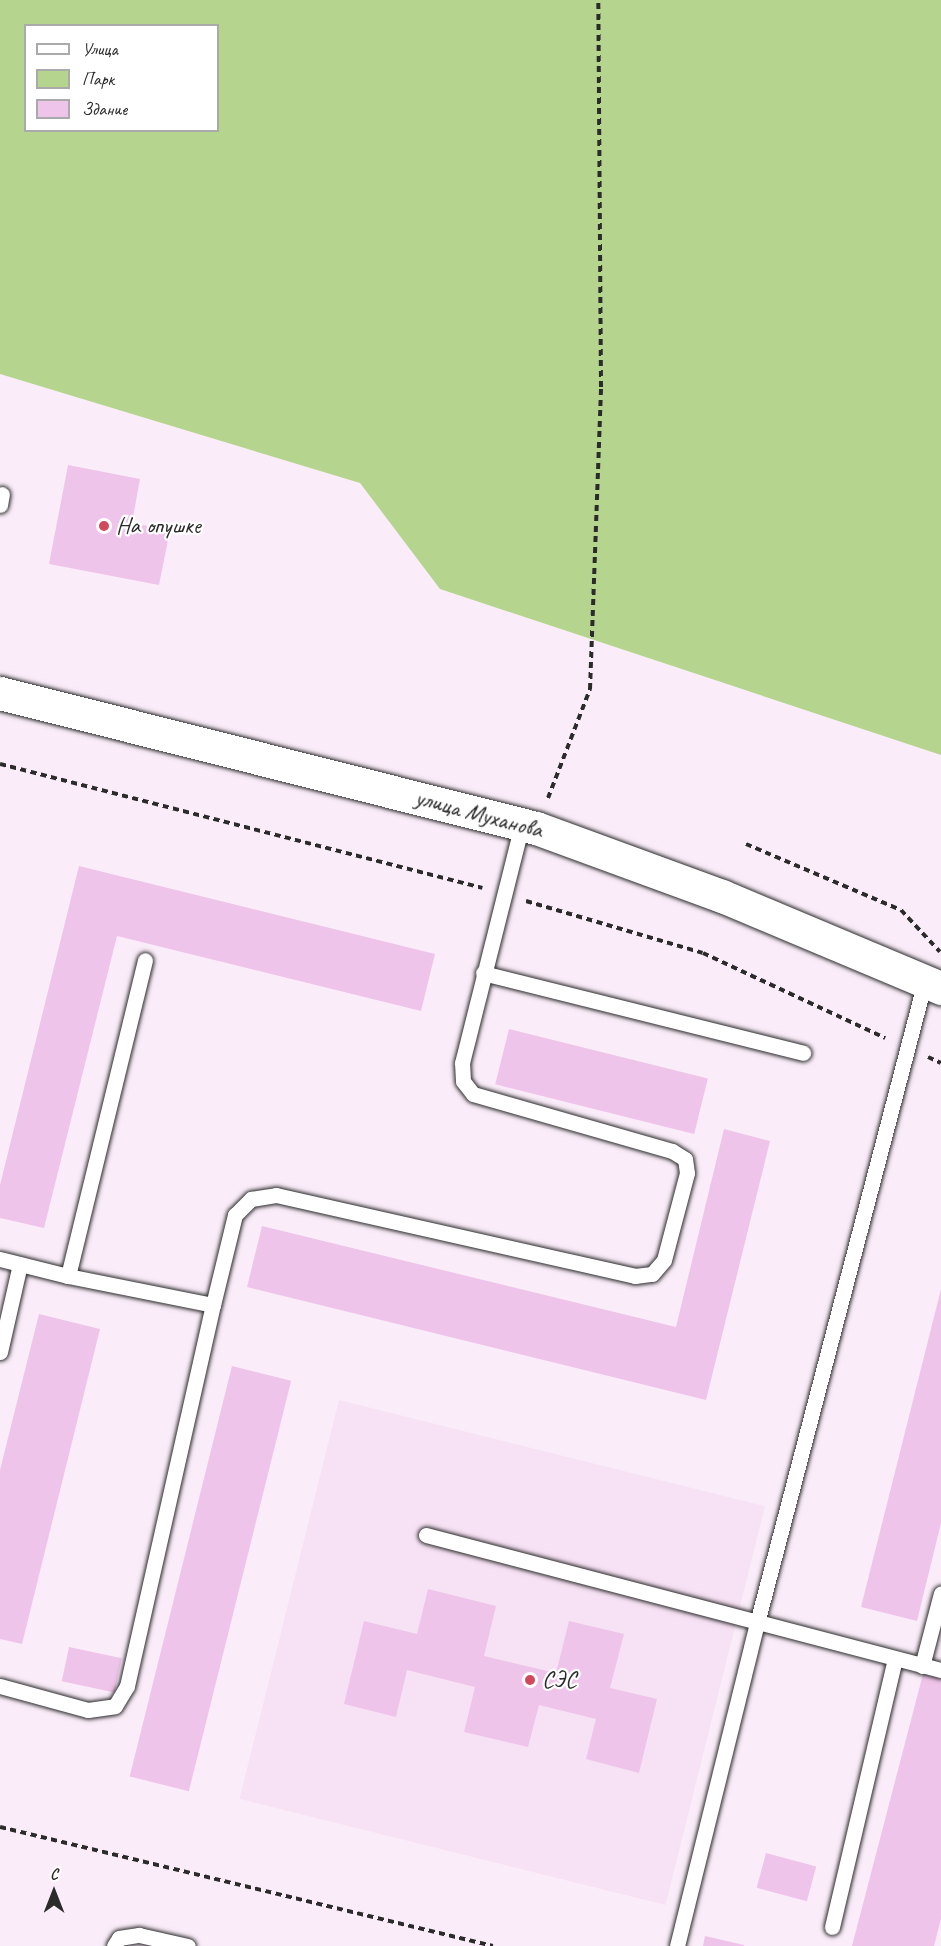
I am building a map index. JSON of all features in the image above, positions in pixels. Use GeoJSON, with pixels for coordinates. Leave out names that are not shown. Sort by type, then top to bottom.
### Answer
{"type":"FeatureCollection","features":[{"type":"Feature","properties":{"kind":"street","name":"улица Муханова"},"geometry":{"type":"LineString","coordinates":[[0,693],[529,826],[722,896],[933,985]]}},
{"type":"Feature","properties":{"kind":"lane"},"geometry":{"type":"LineString","coordinates":[[0,1686],[88,1710],[115,1706],[127,1686],[213,1305],[236,1215],[251,1199],[276,1195],[635,1276],[652,1274],[664,1260],[687,1173],[685,1159],[672,1151],[473,1094],[463,1081],[462,1063],[503,894],[529,826]]}},
{"type":"Feature","properties":{"kind":"lane"},"geometry":{"type":"LineString","coordinates":[[68,1276],[144,960]]}},
{"type":"Feature","properties":{"kind":"lane"},"geometry":{"type":"LineString","coordinates":[[483,973],[803,1053]]}},
{"type":"Feature","properties":{"kind":"lane"},"geometry":{"type":"LineString","coordinates":[[677,1946],[757,1623],[907,1048],[933,985]]}},
{"type":"Feature","properties":{"kind":"lane"},"geometry":{"type":"LineString","coordinates":[[0,1259],[68,1276],[213,1305]]}},
{"type":"Feature","properties":{"kind":"lane"},"geometry":{"type":"LineString","coordinates":[[0,1352],[20,1264]]}},
{"type":"Feature","properties":{"kind":"lane"},"geometry":{"type":"LineString","coordinates":[[426,1535],[941,1671]]}},
{"type":"Feature","properties":{"kind":"lane"},"geometry":{"type":"LineString","coordinates":[[922,1666],[941,1593]]}},
{"type":"Feature","properties":{"kind":"lane"},"geometry":{"type":"LineString","coordinates":[[831,1927],[895,1659]]}},
{"type":"Feature","properties":{"kind":"lane"},"geometry":{"type":"LineString","coordinates":[[114,1946],[119,1938],[139,1935],[188,1946]]}},
{"type":"Feature","properties":{"kind":"path"},"geometry":{"type":"LineString","coordinates":[[529,826],[590,689],[601,387],[598,0]]}},
{"type":"Feature","properties":{"kind":"path"},"geometry":{"type":"LineString","coordinates":[[0,764],[503,894],[703,953],[941,1063]]}},
{"type":"Feature","properties":{"kind":"path"},"geometry":{"type":"LineString","coordinates":[[746,844],[901,910],[941,952]]}},
{"type":"Feature","properties":{"kind":"path"},"geometry":{"type":"LineString","coordinates":[[0,1827],[493,1946]]}},
{"type":"Feature","properties":{"kind":"shaded area"},"geometry":{"type":"Polygon","coordinates":[[[339,1400],[765,1506],[666,1905],[240,1799],[339,1400]]]}},
{"type":"Feature","properties":{"kind":"green space"},"geometry":{"type":"Polygon","coordinates":[[[0,0],[941,0],[941,755],[440,589],[360,483],[0,374],[0,0]]]}},
{"type":"Feature","properties":{"kind":"building","name":"На опушке"},"geometry":{"type":"Polygon","coordinates":[[[68,465],[140,479],[132,523],[170,530],[159,585],[49,564],[68,465]]]}},
{"type":"Feature","properties":{"kind":"building"},"geometry":{"type":"Polygon","coordinates":[[[79,866],[435,954],[421,1011],[117,936],[44,1228],[0,1218],[0,1185],[79,866]]]}},
{"type":"Feature","properties":{"kind":"building"},"geometry":{"type":"Polygon","coordinates":[[[509,1029],[708,1079],[694,1134],[495,1084],[509,1029]]]}},
{"type":"Feature","properties":{"kind":"building"},"geometry":{"type":"Polygon","coordinates":[[[724,1129],[770,1141],[706,1400],[247,1287],[262,1226],[676,1327],[724,1129]]]}},
{"type":"Feature","properties":{"kind":"building"},"geometry":{"type":"Polygon","coordinates":[[[941,1289],[941,1523],[917,1621],[861,1607],[941,1289]]]}},
{"type":"Feature","properties":{"kind":"building"},"geometry":{"type":"Polygon","coordinates":[[[39,1314],[100,1329],[22,1644],[0,1639],[0,1470],[39,1314]]]}},
{"type":"Feature","properties":{"kind":"building"},"geometry":{"type":"Polygon","coordinates":[[[232,1366],[291,1381],[189,1791],[130,1776],[232,1366]]]}},
{"type":"Feature","properties":{"kind":"building","name":"СЭС"},"geometry":{"type":"Polygon","coordinates":[[[428,1589],[496,1606],[484,1656],[556,1673],[569,1621],[624,1634],[610,1688],[657,1699],[639,1773],[586,1759],[596,1719],[539,1705],[528,1747],[464,1732],[475,1687],[407,1670],[396,1717],[344,1704],[364,1621],[417,1634],[428,1589]]]}},
{"type":"Feature","properties":{"kind":"building"},"geometry":{"type":"Polygon","coordinates":[[[69,1647],[122,1658],[115,1692],[62,1681],[69,1647]]]}},
{"type":"Feature","properties":{"kind":"building"},"geometry":{"type":"Polygon","coordinates":[[[923,1674],[941,1679],[941,1919],[934,1946],[852,1946],[923,1674]]]}},
{"type":"Feature","properties":{"kind":"building"},"geometry":{"type":"Polygon","coordinates":[[[766,1853],[816,1866],[807,1901],[757,1888],[766,1853]]]}},
{"type":"Feature","properties":{"kind":"building"},"geometry":{"type":"Polygon","coordinates":[[[705,1936],[744,1945],[744,1946],[703,1946],[705,1936]]]}},
{"type":"Feature","properties":{"kind":"place","name":"На опушке"},"geometry":{"type":"Point","coordinates":[104,526]}},
{"type":"Feature","properties":{"kind":"place","name":"СЭС"},"geometry":{"type":"Point","coordinates":[530,1680]}}]}
